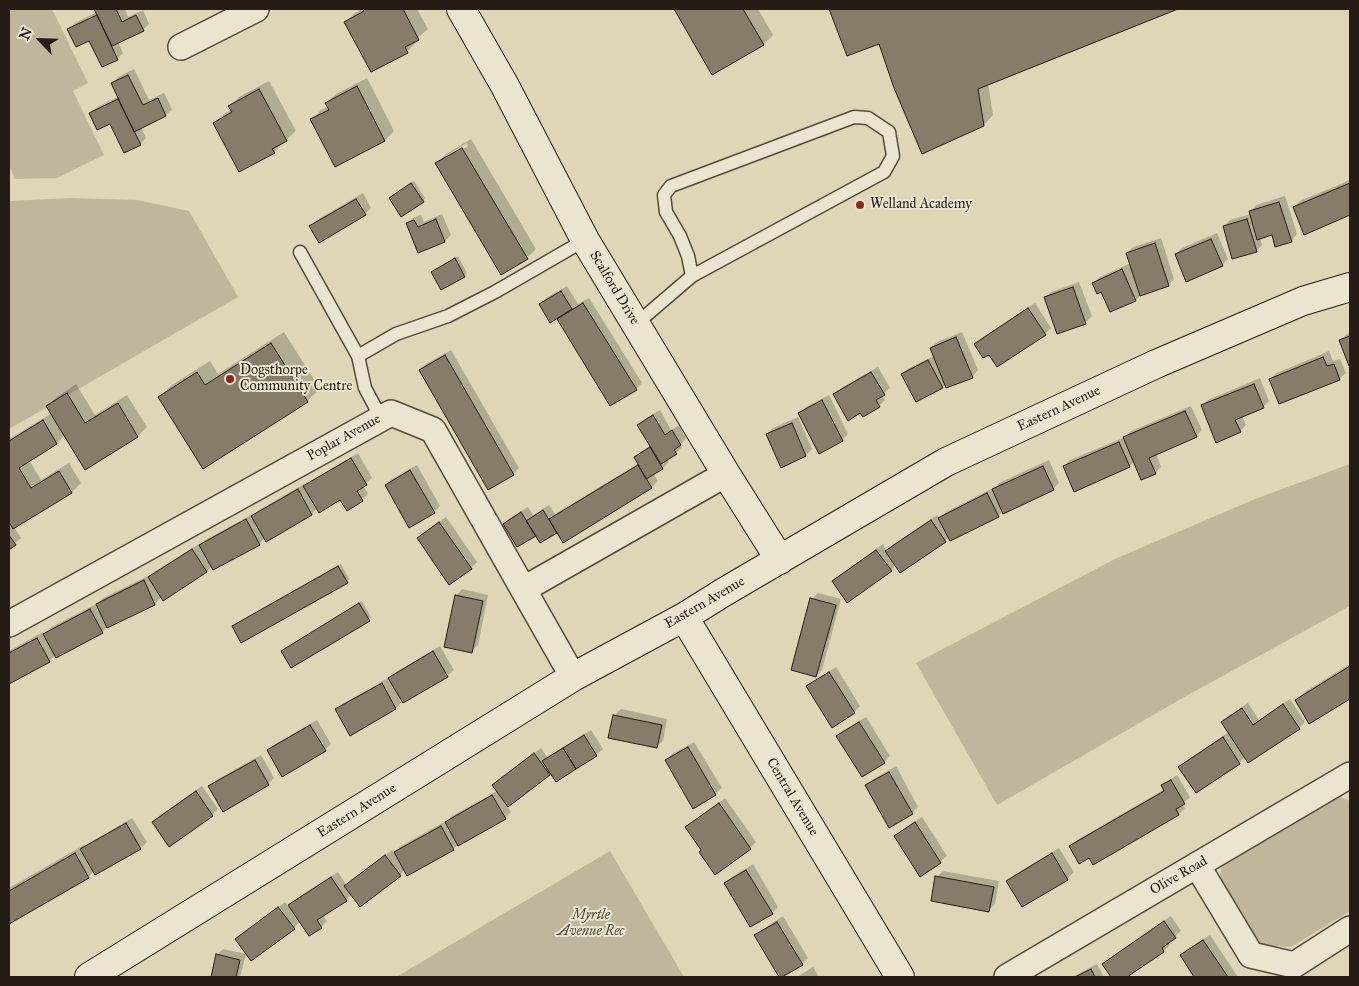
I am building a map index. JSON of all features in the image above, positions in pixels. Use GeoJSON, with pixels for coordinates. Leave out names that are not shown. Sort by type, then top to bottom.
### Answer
{"type":"FeatureCollection","features":[{"type":"Feature","properties":{"kind":"street"},"geometry":{"type":"LineString","coordinates":[[181,47],[256,9]]}},
{"type":"Feature","properties":{"kind":"street","name":"Scalford Drive"},"geometry":{"type":"LineString","coordinates":[[461,9],[505,86],[585,240],[780,560]]}},
{"type":"Feature","properties":{"kind":"street","name":"Eastern Avenue"},"geometry":{"type":"LineString","coordinates":[[89,977],[573,677],[684,617],[946,462],[1156,364],[1303,302],[1350,287]]}},
{"type":"Feature","properties":{"kind":"street","name":"Poplar Avenue"},"geometry":{"type":"LineString","coordinates":[[9,624],[390,413],[433,430],[573,677]]}},
{"type":"Feature","properties":{"kind":"street"},"geometry":{"type":"LineString","coordinates":[[524,589],[726,474]]}},
{"type":"Feature","properties":{"kind":"street","name":"Central Avenue"},"geometry":{"type":"LineString","coordinates":[[684,617],[900,977]]}},
{"type":"Feature","properties":{"kind":"street","name":"Olive Road"},"geometry":{"type":"LineString","coordinates":[[1007,977],[1350,775]]}},
{"type":"Feature","properties":{"kind":"street"},"geometry":{"type":"LineString","coordinates":[[1198,865],[1251,956],[1294,965],[1350,929]]}},
{"type":"Feature","properties":{"kind":"lane"},"geometry":{"type":"LineString","coordinates":[[636,324],[692,276],[884,172],[893,156],[889,132],[868,118],[854,117],[671,186],[664,195],[666,212],[680,236],[688,256],[692,276]]}},
{"type":"Feature","properties":{"kind":"lane"},"geometry":{"type":"LineString","coordinates":[[358,356],[396,334],[448,316],[495,292],[585,240]]}},
{"type":"Feature","properties":{"kind":"lane"},"geometry":{"type":"LineString","coordinates":[[300,252],[358,356],[365,388],[380,418]]}},
{"type":"Feature","properties":{"kind":"green space"},"geometry":{"type":"Polygon","coordinates":[[[9,9],[52,9],[88,83],[73,91],[104,155],[57,178],[15,179],[9,165],[9,9]]]}},
{"type":"Feature","properties":{"kind":"green space"},"geometry":{"type":"Polygon","coordinates":[[[71,198],[137,200],[189,211],[238,297],[9,429],[9,201],[71,198]]]}},
{"type":"Feature","properties":{"kind":"green space"},"geometry":{"type":"Polygon","coordinates":[[[1350,464],[1350,606],[1188,695],[997,805],[916,663],[1117,558],[1255,499],[1350,464]]]}},
{"type":"Feature","properties":{"kind":"green space"},"geometry":{"type":"Polygon","coordinates":[[[1324,797],[1340,797],[1350,801],[1350,911],[1291,947],[1265,945],[1252,939],[1219,881],[1222,862],[1324,797]]]}},
{"type":"Feature","properties":{"kind":"green space","name":"Myrtle Avenue Rec"},"geometry":{"type":"Polygon","coordinates":[[[610,851],[684,977],[396,977],[610,851]]]}},
{"type":"Feature","properties":{"kind":"building"},"geometry":{"type":"Polygon","coordinates":[[[94,9],[116,9],[122,22],[136,15],[144,31],[112,46],[94,9]]]}},
{"type":"Feature","properties":{"kind":"building"},"geometry":{"type":"Polygon","coordinates":[[[362,9],[403,9],[419,40],[405,47],[408,53],[371,72],[344,22],[364,11],[362,9]]]}},
{"type":"Feature","properties":{"kind":"building"},"geometry":{"type":"Polygon","coordinates":[[[674,9],[743,9],[764,45],[712,75],[674,9]]]}},
{"type":"Feature","properties":{"kind":"building"},"geometry":{"type":"Polygon","coordinates":[[[829,9],[1178,9],[978,89],[984,126],[922,154],[894,88],[879,44],[847,56],[829,9]]]}},
{"type":"Feature","properties":{"kind":"building"},"geometry":{"type":"Polygon","coordinates":[[[97,15],[118,60],[102,67],[89,41],[76,47],[67,29],[97,15]]]}},
{"type":"Feature","properties":{"kind":"building"},"geometry":{"type":"Polygon","coordinates":[[[128,75],[143,105],[158,98],[166,116],[134,132],[111,83],[128,75]]]}},
{"type":"Feature","properties":{"kind":"building"},"geometry":{"type":"Polygon","coordinates":[[[357,86],[385,141],[335,167],[310,119],[329,110],[325,103],[357,86]]]}},
{"type":"Feature","properties":{"kind":"building"},"geometry":{"type":"Polygon","coordinates":[[[259,89],[287,141],[272,149],[275,153],[239,172],[213,123],[232,112],[228,106],[259,89]]]}},
{"type":"Feature","properties":{"kind":"building"},"geometry":{"type":"Polygon","coordinates":[[[118,99],[141,145],[124,153],[110,124],[97,130],[89,113],[118,99]]]}},
{"type":"Feature","properties":{"kind":"building"},"geometry":{"type":"Polygon","coordinates":[[[462,148],[528,259],[501,275],[435,163],[462,148]]]}},
{"type":"Feature","properties":{"kind":"building"},"geometry":{"type":"Polygon","coordinates":[[[411,183],[424,202],[401,217],[389,198],[411,183]]]}},
{"type":"Feature","properties":{"kind":"building"},"geometry":{"type":"Polygon","coordinates":[[[1350,183],[1350,215],[1304,235],[1293,207],[1350,183]]]}},
{"type":"Feature","properties":{"kind":"building"},"geometry":{"type":"Polygon","coordinates":[[[356,199],[366,215],[319,243],[309,226],[356,199]]]}},
{"type":"Feature","properties":{"kind":"building"},"geometry":{"type":"Polygon","coordinates":[[[1279,202],[1292,242],[1275,247],[1272,235],[1257,240],[1249,211],[1279,202]]]}},
{"type":"Feature","properties":{"kind":"building"},"geometry":{"type":"Polygon","coordinates":[[[436,219],[445,242],[418,253],[406,223],[414,220],[418,227],[436,219]]]}},
{"type":"Feature","properties":{"kind":"building"},"geometry":{"type":"Polygon","coordinates":[[[1247,219],[1257,252],[1232,259],[1223,226],[1247,219]]]}},
{"type":"Feature","properties":{"kind":"building"},"geometry":{"type":"Polygon","coordinates":[[[1211,239],[1223,266],[1186,282],[1175,254],[1211,239]]]}},
{"type":"Feature","properties":{"kind":"building"},"geometry":{"type":"Polygon","coordinates":[[[1155,243],[1169,286],[1140,296],[1126,253],[1155,243]]]}},
{"type":"Feature","properties":{"kind":"building"},"geometry":{"type":"Polygon","coordinates":[[[455,258],[465,277],[441,290],[431,272],[455,258]]]}},
{"type":"Feature","properties":{"kind":"building"},"geometry":{"type":"Polygon","coordinates":[[[1122,269],[1136,301],[1110,312],[1101,292],[1097,294],[1092,283],[1122,269]]]}},
{"type":"Feature","properties":{"kind":"building"},"geometry":{"type":"Polygon","coordinates":[[[1073,287],[1086,324],[1057,334],[1044,297],[1073,287]]]}},
{"type":"Feature","properties":{"kind":"building"},"geometry":{"type":"Polygon","coordinates":[[[561,291],[572,309],[550,323],[539,304],[561,291]]]}},
{"type":"Feature","properties":{"kind":"building"},"geometry":{"type":"Polygon","coordinates":[[[583,303],[637,390],[610,406],[557,319],[583,303]]]}},
{"type":"Feature","properties":{"kind":"building"},"geometry":{"type":"Polygon","coordinates":[[[1028,308],[1046,335],[997,367],[989,355],[983,358],[974,344],[1028,308]]]}},
{"type":"Feature","properties":{"kind":"building"},"geometry":{"type":"Polygon","coordinates":[[[1350,336],[1350,365],[1349,366],[1339,340],[1350,336]]]}},
{"type":"Feature","properties":{"kind":"building"},"geometry":{"type":"Polygon","coordinates":[[[956,337],[973,378],[946,388],[930,348],[956,337]]]}},
{"type":"Feature","properties":{"kind":"building"},"geometry":{"type":"Polygon","coordinates":[[[271,343],[308,402],[203,469],[158,397],[197,372],[205,385],[271,343]]]}},
{"type":"Feature","properties":{"kind":"building"},"geometry":{"type":"Polygon","coordinates":[[[445,355],[514,475],[488,490],[419,370],[445,355]]]}},
{"type":"Feature","properties":{"kind":"building"},"geometry":{"type":"Polygon","coordinates":[[[1323,357],[1327,366],[1334,364],[1340,380],[1279,404],[1269,379],[1323,357]]]}},
{"type":"Feature","properties":{"kind":"building"},"geometry":{"type":"Polygon","coordinates":[[[928,360],[943,388],[916,402],[901,374],[928,360]]]}},
{"type":"Feature","properties":{"kind":"building"},"geometry":{"type":"Polygon","coordinates":[[[871,372],[885,395],[876,400],[880,407],[863,417],[860,413],[848,421],[833,394],[871,372]]]}},
{"type":"Feature","properties":{"kind":"building"},"geometry":{"type":"Polygon","coordinates":[[[1254,384],[1264,408],[1235,420],[1241,432],[1216,443],[1201,405],[1254,384]]]}},
{"type":"Feature","properties":{"kind":"building"},"geometry":{"type":"Polygon","coordinates":[[[67,393],[85,423],[118,403],[138,437],[85,470],[46,406],[67,393]]]}},
{"type":"Feature","properties":{"kind":"building"},"geometry":{"type":"Polygon","coordinates":[[[822,400],[843,441],[819,454],[798,413],[822,400]]]}},
{"type":"Feature","properties":{"kind":"building"},"geometry":{"type":"Polygon","coordinates":[[[1185,411],[1197,437],[1149,458],[1156,474],[1141,480],[1123,437],[1185,411]]]}},
{"type":"Feature","properties":{"kind":"building"},"geometry":{"type":"Polygon","coordinates":[[[653,415],[665,435],[672,430],[681,445],[674,450],[677,454],[661,464],[637,425],[653,415]]]}},
{"type":"Feature","properties":{"kind":"building"},"geometry":{"type":"Polygon","coordinates":[[[43,420],[57,444],[19,468],[31,488],[59,471],[72,493],[13,529],[9,522],[9,441],[43,420]]]}},
{"type":"Feature","properties":{"kind":"building"},"geometry":{"type":"Polygon","coordinates":[[[792,423],[806,456],[781,468],[766,434],[792,423]]]}},
{"type":"Feature","properties":{"kind":"building"},"geometry":{"type":"Polygon","coordinates":[[[1119,442],[1130,467],[1074,492],[1063,466],[1119,442]]]}},
{"type":"Feature","properties":{"kind":"building"},"geometry":{"type":"Polygon","coordinates":[[[650,447],[663,469],[646,479],[634,457],[650,447]]]}},
{"type":"Feature","properties":{"kind":"building"},"geometry":{"type":"Polygon","coordinates":[[[351,458],[367,485],[357,491],[363,501],[347,511],[340,500],[319,513],[303,486],[351,458]]]}},
{"type":"Feature","properties":{"kind":"building"},"geometry":{"type":"Polygon","coordinates":[[[638,465],[652,488],[563,543],[549,519],[638,465]]]}},
{"type":"Feature","properties":{"kind":"building"},"geometry":{"type":"Polygon","coordinates":[[[1043,466],[1054,490],[1003,514],[992,489],[1043,466]]]}},
{"type":"Feature","properties":{"kind":"building"},"geometry":{"type":"Polygon","coordinates":[[[410,470],[435,513],[409,528],[385,485],[410,470]]]}},
{"type":"Feature","properties":{"kind":"building"},"geometry":{"type":"Polygon","coordinates":[[[298,489],[312,515],[266,542],[251,516],[298,489]]]}},
{"type":"Feature","properties":{"kind":"building"},"geometry":{"type":"Polygon","coordinates":[[[987,493],[999,517],[950,541],[938,518],[987,493]]]}},
{"type":"Feature","properties":{"kind":"building"},"geometry":{"type":"Polygon","coordinates":[[[543,510],[557,533],[540,543],[526,521],[543,510]]]}},
{"type":"Feature","properties":{"kind":"building"},"geometry":{"type":"Polygon","coordinates":[[[521,512],[536,536],[517,547],[503,524],[521,512]]]}},
{"type":"Feature","properties":{"kind":"building"},"geometry":{"type":"Polygon","coordinates":[[[246,519],[260,545],[213,570],[199,545],[246,519]]]}},
{"type":"Feature","properties":{"kind":"building"},"geometry":{"type":"Polygon","coordinates":[[[931,520],[946,542],[900,573],[885,551],[931,520]]]}},
{"type":"Feature","properties":{"kind":"building"},"geometry":{"type":"Polygon","coordinates":[[[439,522],[472,569],[449,585],[417,538],[439,522]]]}},
{"type":"Feature","properties":{"kind":"building"},"geometry":{"type":"Polygon","coordinates":[[[9,535],[16,545],[9,550],[9,535]]]}},
{"type":"Feature","properties":{"kind":"building"},"geometry":{"type":"Polygon","coordinates":[[[192,549],[207,572],[163,601],[148,577],[192,549]]]}},
{"type":"Feature","properties":{"kind":"building"},"geometry":{"type":"Polygon","coordinates":[[[876,550],[892,571],[847,603],[832,581],[876,550]]]}},
{"type":"Feature","properties":{"kind":"building"},"geometry":{"type":"Polygon","coordinates":[[[338,566],[348,583],[241,643],[232,626],[338,566]]]}},
{"type":"Feature","properties":{"kind":"building"},"geometry":{"type":"Polygon","coordinates":[[[144,580],[155,605],[107,628],[96,604],[144,580]]]}},
{"type":"Feature","properties":{"kind":"building"},"geometry":{"type":"Polygon","coordinates":[[[455,595],[483,601],[472,653],[444,647],[455,595]]]}},
{"type":"Feature","properties":{"kind":"building"},"geometry":{"type":"Polygon","coordinates":[[[810,598],[836,605],[816,677],[791,670],[810,598]]]}},
{"type":"Feature","properties":{"kind":"building"},"geometry":{"type":"Polygon","coordinates":[[[359,603],[370,621],[291,668],[281,651],[359,603]]]}},
{"type":"Feature","properties":{"kind":"building"},"geometry":{"type":"Polygon","coordinates":[[[90,609],[103,633],[56,658],[43,634],[90,609]]]}},
{"type":"Feature","properties":{"kind":"building"},"geometry":{"type":"Polygon","coordinates":[[[37,638],[50,662],[9,684],[9,653],[37,638]]]}},
{"type":"Feature","properties":{"kind":"building"},"geometry":{"type":"Polygon","coordinates":[[[433,651],[448,677],[403,703],[388,678],[433,651]]]}},
{"type":"Feature","properties":{"kind":"building"},"geometry":{"type":"Polygon","coordinates":[[[1350,666],[1350,699],[1309,724],[1295,700],[1350,666]]]}},
{"type":"Feature","properties":{"kind":"building"},"geometry":{"type":"Polygon","coordinates":[[[829,672],[855,713],[832,728],[806,686],[829,672]]]}},
{"type":"Feature","properties":{"kind":"building"},"geometry":{"type":"Polygon","coordinates":[[[382,683],[396,709],[350,736],[335,709],[382,683]]]}},
{"type":"Feature","properties":{"kind":"building"},"geometry":{"type":"Polygon","coordinates":[[[1283,704],[1300,729],[1248,763],[1221,722],[1242,708],[1253,725],[1283,704]]]}},
{"type":"Feature","properties":{"kind":"building"},"geometry":{"type":"Polygon","coordinates":[[[613,715],[662,725],[657,748],[608,738],[613,715]]]}},
{"type":"Feature","properties":{"kind":"building"},"geometry":{"type":"Polygon","coordinates":[[[859,722],[885,763],[862,777],[836,736],[859,722]]]}},
{"type":"Feature","properties":{"kind":"building"},"geometry":{"type":"Polygon","coordinates":[[[310,725],[326,751],[282,777],[267,750],[310,725]]]}},
{"type":"Feature","properties":{"kind":"building"},"geometry":{"type":"Polygon","coordinates":[[[584,735],[597,756],[576,769],[563,748],[584,735]]]}},
{"type":"Feature","properties":{"kind":"building"},"geometry":{"type":"Polygon","coordinates":[[[1223,737],[1240,764],[1196,793],[1178,767],[1223,737]]]}},
{"type":"Feature","properties":{"kind":"building"},"geometry":{"type":"Polygon","coordinates":[[[688,747],[716,795],[693,809],[665,760],[688,747]]]}},
{"type":"Feature","properties":{"kind":"building"},"geometry":{"type":"Polygon","coordinates":[[[563,748],[576,769],[556,782],[542,761],[563,748]]]}},
{"type":"Feature","properties":{"kind":"building"},"geometry":{"type":"Polygon","coordinates":[[[534,753],[550,775],[508,807],[492,785],[534,753]]]}},
{"type":"Feature","properties":{"kind":"building"},"geometry":{"type":"Polygon","coordinates":[[[255,760],[269,785],[223,812],[208,786],[255,760]]]}},
{"type":"Feature","properties":{"kind":"building"},"geometry":{"type":"Polygon","coordinates":[[[889,772],[913,814],[889,828],[865,785],[889,772]]]}},
{"type":"Feature","properties":{"kind":"building"},"geometry":{"type":"Polygon","coordinates":[[[1171,780],[1185,804],[1176,809],[1179,815],[1093,865],[1089,858],[1079,864],[1069,846],[1164,791],[1161,785],[1171,780]]]}},
{"type":"Feature","properties":{"kind":"building"},"geometry":{"type":"Polygon","coordinates":[[[196,791],[213,816],[169,847],[152,822],[196,791]]]}},
{"type":"Feature","properties":{"kind":"building"},"geometry":{"type":"Polygon","coordinates":[[[492,795],[506,819],[458,846],[445,822],[492,795]]]}},
{"type":"Feature","properties":{"kind":"building"},"geometry":{"type":"Polygon","coordinates":[[[719,803],[751,849],[715,875],[685,827],[719,803]]]}},
{"type":"Feature","properties":{"kind":"building"},"geometry":{"type":"Polygon","coordinates":[[[915,822],[941,863],[920,877],[894,836],[915,822]]]}},
{"type":"Feature","properties":{"kind":"building"},"geometry":{"type":"Polygon","coordinates":[[[126,823],[141,849],[95,875],[80,849],[126,823]]]}},
{"type":"Feature","properties":{"kind":"building"},"geometry":{"type":"Polygon","coordinates":[[[441,826],[454,850],[407,876],[394,852],[441,826]]]}},
{"type":"Feature","properties":{"kind":"building"},"geometry":{"type":"Polygon","coordinates":[[[75,853],[89,878],[9,924],[9,891],[75,853]]]}},
{"type":"Feature","properties":{"kind":"building"},"geometry":{"type":"Polygon","coordinates":[[[1052,853],[1068,880],[1022,907],[1006,881],[1052,853]]]}},
{"type":"Feature","properties":{"kind":"building"},"geometry":{"type":"Polygon","coordinates":[[[385,855],[401,876],[360,907],[344,886],[385,855]]]}},
{"type":"Feature","properties":{"kind":"building"},"geometry":{"type":"Polygon","coordinates":[[[746,870],[773,914],[750,927],[724,883],[746,870]]]}},
{"type":"Feature","properties":{"kind":"building"},"geometry":{"type":"Polygon","coordinates":[[[935,876],[994,887],[989,912],[931,901],[935,876]]]}},
{"type":"Feature","properties":{"kind":"building"},"geometry":{"type":"Polygon","coordinates":[[[331,877],[347,901],[317,920],[322,928],[309,936],[288,905],[331,877]]]}},
{"type":"Feature","properties":{"kind":"building"},"geometry":{"type":"Polygon","coordinates":[[[278,907],[295,929],[251,961],[235,939],[278,907]]]}},
{"type":"Feature","properties":{"kind":"building"},"geometry":{"type":"Polygon","coordinates":[[[1164,921],[1176,938],[1162,948],[1164,952],[1127,977],[1111,977],[1102,964],[1164,921]]]}},
{"type":"Feature","properties":{"kind":"building"},"geometry":{"type":"Polygon","coordinates":[[[777,922],[803,965],[782,977],[779,977],[754,935],[777,922]]]}},
{"type":"Feature","properties":{"kind":"building"},"geometry":{"type":"Polygon","coordinates":[[[1203,940],[1228,977],[1194,977],[1180,955],[1203,940]]]}},
{"type":"Feature","properties":{"kind":"building"},"geometry":{"type":"Polygon","coordinates":[[[216,954],[240,960],[236,977],[211,977],[216,954]]]}},
{"type":"Feature","properties":{"kind":"building"},"geometry":{"type":"Polygon","coordinates":[[[1091,969],[1095,977],[1075,977],[1091,969]]]}},
{"type":"Feature","properties":{"kind":"place","name":"Welland Academy"},"geometry":{"type":"Point","coordinates":[860,205]}},
{"type":"Feature","properties":{"kind":"place","name":"Dogsthorpe Community Centre"},"geometry":{"type":"Point","coordinates":[230,379]}}]}
